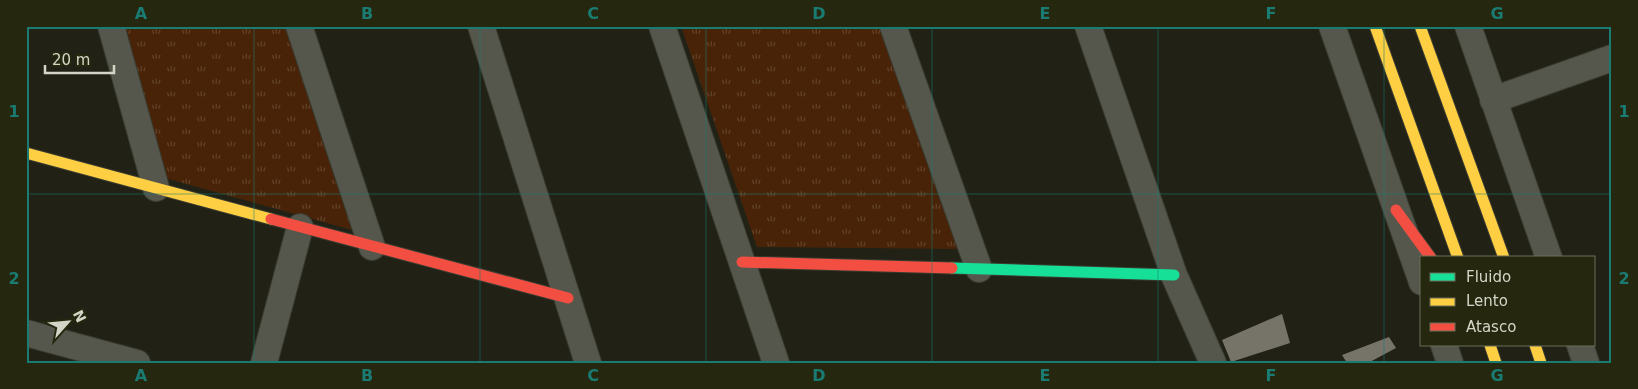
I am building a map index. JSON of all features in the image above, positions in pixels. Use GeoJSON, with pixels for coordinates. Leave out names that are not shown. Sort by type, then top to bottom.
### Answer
{"type":"FeatureCollection","features":[{"type":"Feature","properties":{"kind":"street"},"geometry":{"type":"LineString","coordinates":[[111,26],[156,188]]}},
{"type":"Feature","properties":{"kind":"street"},"geometry":{"type":"LineString","coordinates":[[299,26],[372,247]]}},
{"type":"Feature","properties":{"kind":"street"},"geometry":{"type":"LineString","coordinates":[[481,26],[588,363]]}},
{"type":"Feature","properties":{"kind":"street"},"geometry":{"type":"LineString","coordinates":[[662,26],[776,363]]}},
{"type":"Feature","properties":{"kind":"street"},"geometry":{"type":"LineString","coordinates":[[893,26],[978,269]]}},
{"type":"Feature","properties":{"kind":"street"},"geometry":{"type":"LineString","coordinates":[[1088,26],[1174,275],[1213,363]]}},
{"type":"Feature","properties":{"kind":"street"},"geometry":{"type":"LineString","coordinates":[[1332,26],[1420,276]]}},
{"type":"Feature","properties":{"kind":"street"},"geometry":{"type":"LineString","coordinates":[[1375,26],[1457,256]]}},
{"type":"Feature","properties":{"kind":"street"},"geometry":{"type":"LineString","coordinates":[[1420,26],[1503,256]]}},
{"type":"Feature","properties":{"kind":"street"},"geometry":{"type":"LineString","coordinates":[[1468,26],[1548,256]]}},
{"type":"Feature","properties":{"kind":"street"},"geometry":{"type":"LineString","coordinates":[[1493,100],[1612,58]]}},
{"type":"Feature","properties":{"kind":"street"},"geometry":{"type":"LineString","coordinates":[[26,153],[568,298]]}},
{"type":"Feature","properties":{"kind":"street"},"geometry":{"type":"LineString","coordinates":[[1396,210],[1430,256]]}},
{"type":"Feature","properties":{"kind":"street"},"geometry":{"type":"LineString","coordinates":[[264,363],[300,227]]}},
{"type":"Feature","properties":{"kind":"street"},"geometry":{"type":"LineString","coordinates":[[1496,236],[1515,256]]}},
{"type":"Feature","properties":{"kind":"street"},"geometry":{"type":"LineString","coordinates":[[742,262],[1174,275]]}},
{"type":"Feature","properties":{"kind":"street"},"geometry":{"type":"LineString","coordinates":[[26,333],[137,363]]}},
{"type":"Feature","properties":{"kind":"street"},"geometry":{"type":"LineString","coordinates":[[1444,346],[1450,363]]}},
{"type":"Feature","properties":{"kind":"street"},"geometry":{"type":"LineString","coordinates":[[1490,346],[1496,363]]}},
{"type":"Feature","properties":{"kind":"street"},"geometry":{"type":"LineString","coordinates":[[1535,346],[1541,363]]}},
{"type":"Feature","properties":{"kind":"street"},"geometry":{"type":"LineString","coordinates":[[1580,346],[1586,363]]}},
{"type":"Feature","properties":{"kind":"green space"},"geometry":{"type":"Polygon","coordinates":[[[123,26],[288,26],[356,231],[165,178],[123,26]]]}},
{"type":"Feature","properties":{"kind":"green space"},"geometry":{"type":"Polygon","coordinates":[[[681,26],[882,26],[962,249],[757,247],[681,26]]]}},
{"type":"Feature","properties":{"kind":"building"},"geometry":{"type":"Polygon","coordinates":[[[1282,314],[1290,343],[1231,362],[1222,340],[1282,314]]]}},
{"type":"Feature","properties":{"kind":"building"},"geometry":{"type":"Polygon","coordinates":[[[1389,337],[1396,348],[1368,363],[1347,363],[1342,355],[1389,337]]]}},
{"type":"Feature","properties":{"kind":"traffic: fast"},"geometry":{"type":"LineString","coordinates":[[952,268],[1174,275]]}},
{"type":"Feature","properties":{"kind":"traffic: slow"},"geometry":{"type":"LineString","coordinates":[[1375,26],[1457,256]]}},
{"type":"Feature","properties":{"kind":"traffic: slow"},"geometry":{"type":"LineString","coordinates":[[1420,26],[1503,256]]}},
{"type":"Feature","properties":{"kind":"traffic: slow"},"geometry":{"type":"LineString","coordinates":[[26,153],[271,219]]}},
{"type":"Feature","properties":{"kind":"traffic: slow"},"geometry":{"type":"LineString","coordinates":[[1490,346],[1496,363]]}},
{"type":"Feature","properties":{"kind":"traffic: slow"},"geometry":{"type":"LineString","coordinates":[[1535,346],[1541,363]]}},
{"type":"Feature","properties":{"kind":"traffic: jam"},"geometry":{"type":"LineString","coordinates":[[1396,210],[1430,256]]}},
{"type":"Feature","properties":{"kind":"traffic: jam"},"geometry":{"type":"LineString","coordinates":[[271,219],[568,298]]}},
{"type":"Feature","properties":{"kind":"traffic: jam"},"geometry":{"type":"LineString","coordinates":[[742,262],[952,268]]}}]}
